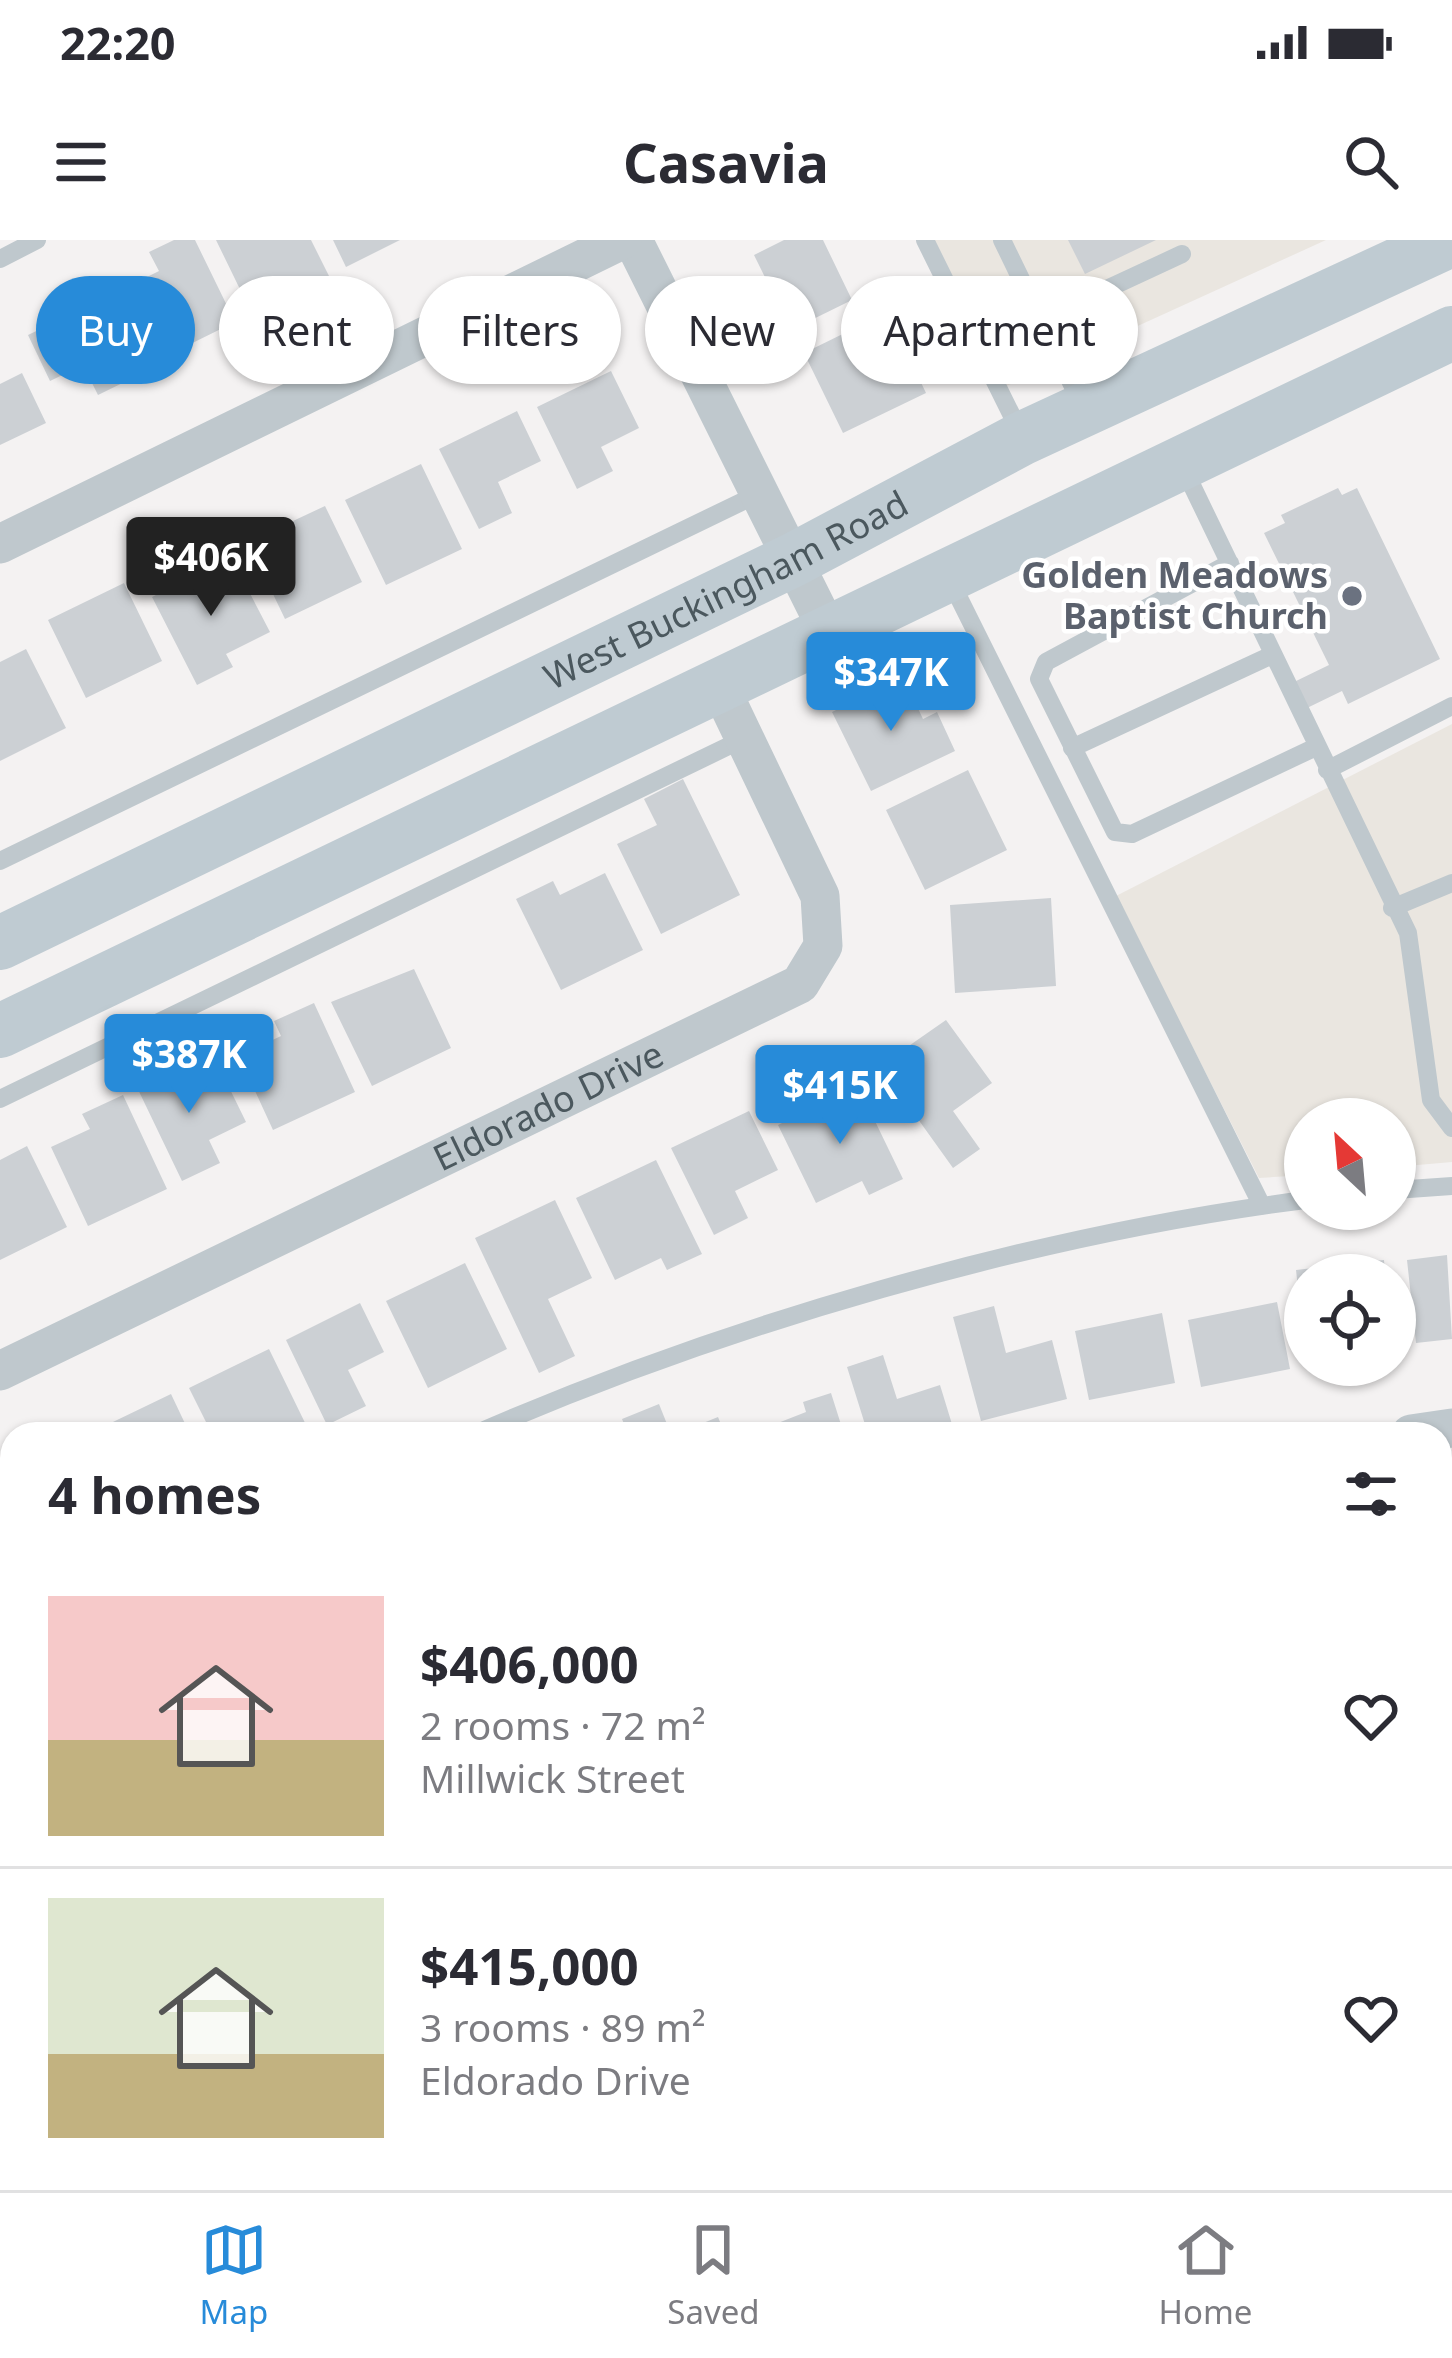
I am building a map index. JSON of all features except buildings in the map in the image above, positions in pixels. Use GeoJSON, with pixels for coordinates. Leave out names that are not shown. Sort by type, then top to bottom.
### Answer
{"type":"FeatureCollection","features":[{"type":"Feature","properties":{"kind":"main road","name":"West Buckingham Road"},"geometry":{"type":"LineString","coordinates":[[0,943],[793,560],[1388,254],[1451,240]]}},
{"type":"Feature","properties":{"kind":"main road"},"geometry":{"type":"LineString","coordinates":[[0,1031],[826,629],[1449,341],[1388,254]]}},
{"type":"Feature","properties":{"kind":"street"},"geometry":{"type":"LineString","coordinates":[[0,544],[622,240]]}},
{"type":"Feature","properties":{"kind":"street"},"geometry":{"type":"LineString","coordinates":[[633,240],[826,629]]}},
{"type":"Feature","properties":{"kind":"street","name":"Eldorado Drive"},"geometry":{"type":"LineString","coordinates":[[0,1371],[800,984],[823,946],[820,896],[718,683]]}},
{"type":"Feature","properties":{"kind":"lane"},"geometry":{"type":"LineString","coordinates":[[0,259],[38,240]]}},
{"type":"Feature","properties":{"kind":"lane"},"geometry":{"type":"LineString","coordinates":[[925,240],[1023,438]]}},
{"type":"Feature","properties":{"kind":"lane"},"geometry":{"type":"LineString","coordinates":[[1002,240],[1019,276]]}},
{"type":"Feature","properties":{"kind":"lane"},"geometry":{"type":"LineString","coordinates":[[1135,276],[1182,254]]}},
{"type":"Feature","properties":{"kind":"lane"},"geometry":{"type":"LineString","coordinates":[[1072,384],[1085,410]]}},
{"type":"Feature","properties":{"kind":"lane"},"geometry":{"type":"LineString","coordinates":[[1182,464],[1391,908],[1408,933],[1431,1100],[1452,1128]]}},
{"type":"Feature","properties":{"kind":"lane"},"geometry":{"type":"LineString","coordinates":[[0,861],[760,493]]}},
{"type":"Feature","properties":{"kind":"lane"},"geometry":{"type":"LineString","coordinates":[[1229,563],[1046,662],[1039,679],[1115,832],[1132,834],[1316,747]]}},
{"type":"Feature","properties":{"kind":"lane"},"geometry":{"type":"LineString","coordinates":[[948,576],[1262,1206]]}},
{"type":"Feature","properties":{"kind":"lane"},"geometry":{"type":"LineString","coordinates":[[1072,748],[1272,655]]}},
{"type":"Feature","properties":{"kind":"lane"},"geometry":{"type":"LineString","coordinates":[[1327,770],[1452,706]]}},
{"type":"Feature","properties":{"kind":"lane"},"geometry":{"type":"LineString","coordinates":[[0,1100],[745,738]]}},
{"type":"Feature","properties":{"kind":"lane"},"geometry":{"type":"LineString","coordinates":[[1391,908],[1452,884]]}},
{"type":"Feature","properties":{"kind":"lane"},"geometry":{"type":"LineString","coordinates":[[1416,1189],[1452,1186]]}},
{"type":"Feature","properties":{"kind":"lane"},"geometry":{"type":"LineString","coordinates":[[506,1422],[666,1359],[970,1266],[1284,1203]]}},
{"type":"Feature","properties":{"kind":"shaded area"},"geometry":{"type":"Polygon","coordinates":[[[929,240],[1326,240],[1138,326],[1138,276],[947,276],[929,240]]]}},
{"type":"Feature","properties":{"kind":"shaded area"},"geometry":{"type":"Polygon","coordinates":[[[1452,724],[1452,1162],[1416,1165],[1416,1098],[1284,1098],[1284,1176],[1259,1178],[1116,896],[1452,724]]]}},
{"type":"Feature","properties":{"kind":"place","name":"Golden Meadows Baptist Church"},"geometry":{"type":"Point","coordinates":[1352,596]}}]}
